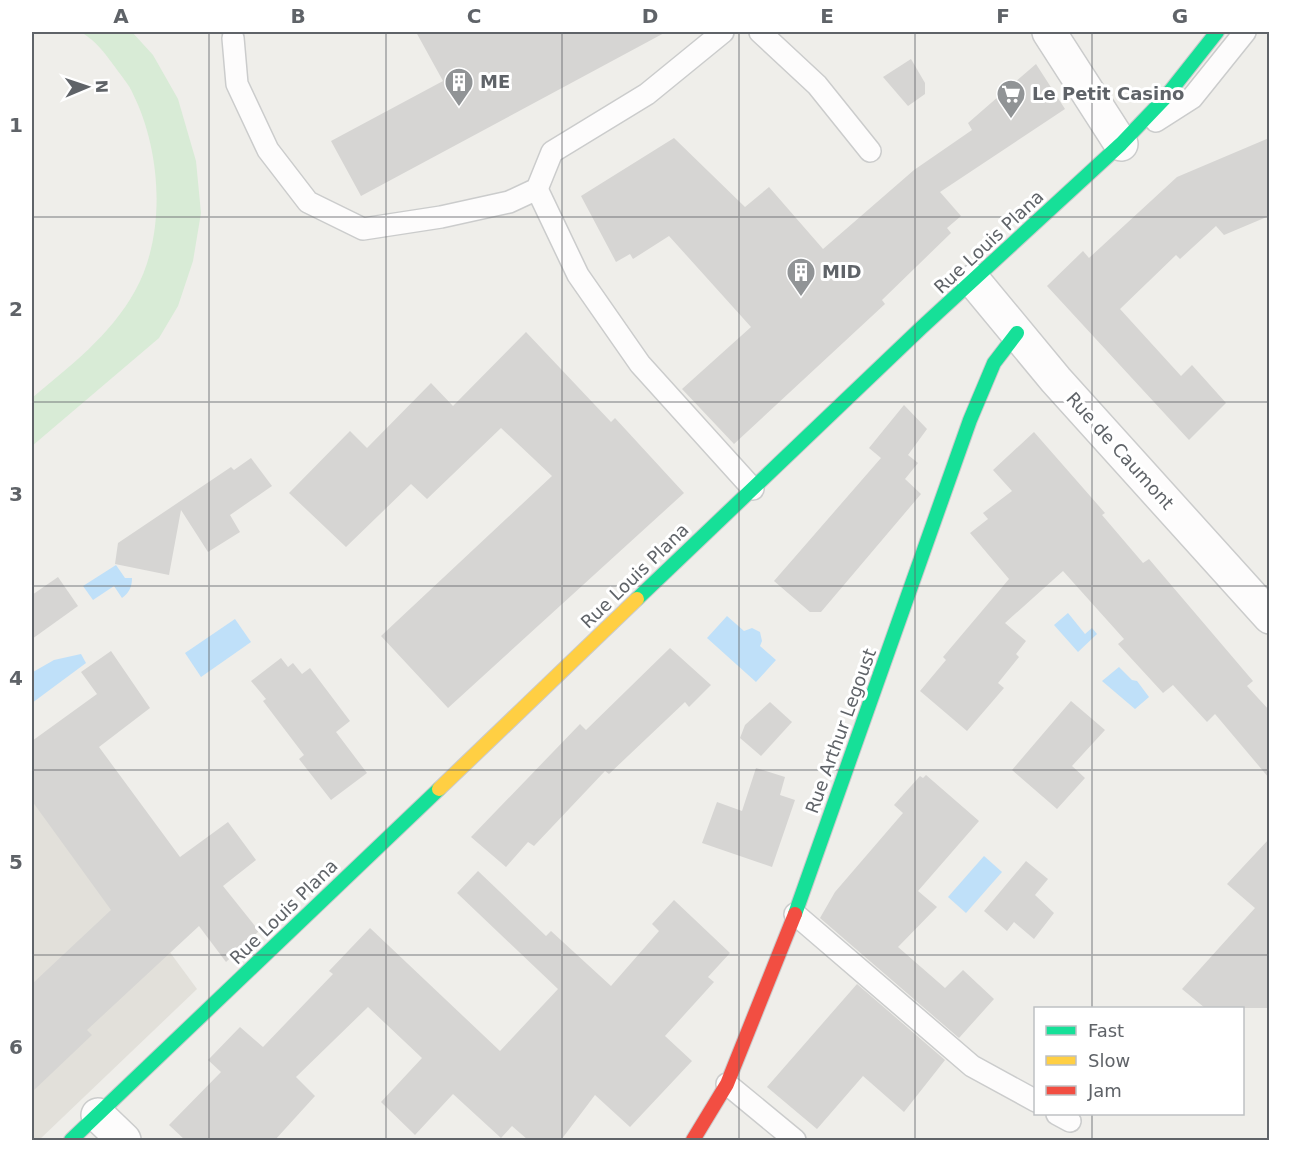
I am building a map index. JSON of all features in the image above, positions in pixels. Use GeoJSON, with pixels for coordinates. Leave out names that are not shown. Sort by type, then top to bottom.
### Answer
{"type":"FeatureCollection","features":[{"type":"Feature","properties":{"kind":"street"},"geometry":{"type":"LineString","coordinates":[[1049,32],[1121,144]]}},
{"type":"Feature","properties":{"kind":"street","name":"Rue Louis Plana"},"geometry":{"type":"LineString","coordinates":[[71,1140],[921,328],[1121,144],[1164,99],[1217,32]]}},
{"type":"Feature","properties":{"kind":"street","name":"Rue de Caumont"},"geometry":{"type":"LineString","coordinates":[[974,281],[1056,380],[1269,617]]}},
{"type":"Feature","properties":{"kind":"street","name":"Rue Arthur Legoust"},"geometry":{"type":"LineString","coordinates":[[693,1140],[727,1084],[795,914],[970,420],[994,363],[1017,333]]}},
{"type":"Feature","properties":{"kind":"street"},"geometry":{"type":"LineString","coordinates":[[98,1114],[124,1140]]}},
{"type":"Feature","properties":{"kind":"lane"},"geometry":{"type":"LineString","coordinates":[[233,38],[237,84],[268,150],[308,202],[363,229],[441,217],[509,202],[537,189],[552,152],[647,94],[723,32]]}},
{"type":"Feature","properties":{"kind":"lane"},"geometry":{"type":"LineString","coordinates":[[760,32],[817,85],[870,151]]}},
{"type":"Feature","properties":{"kind":"lane"},"geometry":{"type":"LineString","coordinates":[[1121,144],[1192,98],[1245,32]]}},
{"type":"Feature","properties":{"kind":"lane"},"geometry":{"type":"LineString","coordinates":[[537,189],[578,275],[640,364],[753,489]]}},
{"type":"Feature","properties":{"kind":"lane"},"geometry":{"type":"LineString","coordinates":[[795,914],[972,1066],[1034,1100]]}},
{"type":"Feature","properties":{"kind":"lane"},"geometry":{"type":"LineString","coordinates":[[727,1084],[795,1140]]}},
{"type":"Feature","properties":{"kind":"shaded area"},"geometry":{"type":"Polygon","coordinates":[[[32,765],[197,989],[39,1140],[32,1140],[32,765]]]}},
{"type":"Feature","properties":{"kind":"green space"},"geometry":{"type":"Polygon","coordinates":[[[81,32],[132,32],[153,55],[178,99],[196,161],[201,213],[193,261],[178,306],[159,338],[32,446],[32,398],[88,349],[125,307],[145,268],[156,218],[154,166],[150,140],[142,116],[125,80],[100,48],[81,32]]]}},
{"type":"Feature","properties":{"kind":"water"},"geometry":{"type":"Polygon","coordinates":[[[116,565],[125,578],[132,578],[128,592],[122,598],[114,586],[93,600],[83,586],[116,565]]]}},
{"type":"Feature","properties":{"kind":"water"},"geometry":{"type":"Polygon","coordinates":[[[1068,613],[1085,634],[1092,628],[1097,634],[1078,652],[1054,625],[1068,613]]]}},
{"type":"Feature","properties":{"kind":"water"},"geometry":{"type":"Polygon","coordinates":[[[727,616],[744,631],[752,628],[760,632],[762,641],[760,646],[776,660],[756,682],[707,638],[727,616]]]}},
{"type":"Feature","properties":{"kind":"water"},"geometry":{"type":"Polygon","coordinates":[[[235,619],[251,642],[201,677],[185,653],[235,619]]]}},
{"type":"Feature","properties":{"kind":"water"},"geometry":{"type":"Polygon","coordinates":[[[81,654],[86,663],[32,703],[33,672],[54,660],[81,654]]]}},
{"type":"Feature","properties":{"kind":"water"},"geometry":{"type":"Polygon","coordinates":[[[1119,667],[1132,680],[1137,681],[1149,697],[1135,709],[1102,681],[1119,667]]]}},
{"type":"Feature","properties":{"kind":"water"},"geometry":{"type":"Polygon","coordinates":[[[984,856],[1002,872],[966,913],[948,897],[984,856]]]}},
{"type":"Feature","properties":{"kind":"building","name":"ME"},"geometry":{"type":"Polygon","coordinates":[[[416,32],[666,32],[361,196],[331,141],[443,81],[416,32]]]}},
{"type":"Feature","properties":{"kind":"building"},"geometry":{"type":"Polygon","coordinates":[[[911,59],[925,83],[925,94],[908,106],[883,77],[911,59]]]}},
{"type":"Feature","properties":{"kind":"building","name":"MID"},"geometry":{"type":"Polygon","coordinates":[[[1036,64],[1065,109],[940,192],[961,216],[947,228],[951,233],[882,300],[885,304],[734,444],[682,389],[751,327],[669,236],[633,259],[630,254],[616,262],[581,196],[674,138],[745,207],[769,187],[823,249],[914,170],[972,130],[968,123],[1036,64]]]}},
{"type":"Feature","properties":{"kind":"building"},"geometry":{"type":"Polygon","coordinates":[[[1269,138],[1269,216],[1224,235],[1216,226],[1180,259],[1176,255],[1120,309],[1181,376],[1192,365],[1226,403],[1189,440],[1047,286],[1083,251],[1089,258],[1177,177],[1269,138]]]}},
{"type":"Feature","properties":{"kind":"building"},"geometry":{"type":"Polygon","coordinates":[[[526,332],[611,422],[615,418],[684,493],[448,708],[381,636],[552,476],[501,428],[427,499],[411,484],[346,547],[289,493],[350,431],[367,448],[431,383],[453,406],[526,332]]]}},
{"type":"Feature","properties":{"kind":"building"},"geometry":{"type":"Polygon","coordinates":[[[904,405],[927,429],[908,455],[918,463],[905,479],[921,494],[821,612],[810,612],[774,581],[881,458],[869,448],[904,405]]]}},
{"type":"Feature","properties":{"kind":"building"},"geometry":{"type":"Polygon","coordinates":[[[1034,432],[1105,513],[1102,515],[1143,563],[1149,559],[1253,681],[1247,686],[1269,710],[1269,778],[1215,714],[1207,722],[1173,685],[1163,693],[1118,644],[1124,639],[1063,571],[1005,623],[1026,641],[1016,654],[1019,657],[998,683],[1004,688],[967,731],[920,691],[946,660],[943,657],[1009,579],[970,533],[988,519],[983,513],[1012,491],[993,470],[1034,432]]]}},
{"type":"Feature","properties":{"kind":"building"},"geometry":{"type":"Polygon","coordinates":[[[251,458],[272,486],[230,515],[240,532],[208,552],[181,510],[169,575],[115,564],[118,543],[231,467],[234,470],[251,458]]]}},
{"type":"Feature","properties":{"kind":"building"},"geometry":{"type":"Polygon","coordinates":[[[58,577],[78,606],[32,639],[32,595],[58,577]]]}},
{"type":"Feature","properties":{"kind":"building"},"geometry":{"type":"Polygon","coordinates":[[[670,648],[711,685],[689,707],[685,702],[609,774],[605,771],[534,846],[528,842],[506,867],[471,837],[580,724],[586,730],[670,648]]]}},
{"type":"Feature","properties":{"kind":"building"},"geometry":{"type":"Polygon","coordinates":[[[111,651],[150,708],[99,747],[180,857],[228,822],[256,860],[223,886],[259,931],[226,962],[199,926],[87,1030],[92,1035],[32,1092],[32,984],[111,910],[32,801],[32,741],[97,694],[81,672],[111,651]]]}},
{"type":"Feature","properties":{"kind":"building"},"geometry":{"type":"Polygon","coordinates":[[[281,658],[288,667],[293,663],[302,674],[310,668],[350,721],[336,732],[367,773],[331,800],[299,759],[304,755],[263,701],[266,699],[251,681],[281,658]]]}},
{"type":"Feature","properties":{"kind":"building"},"geometry":{"type":"Polygon","coordinates":[[[1071,701],[1105,730],[1072,766],[1085,778],[1057,809],[1012,770],[1071,701]]]}},
{"type":"Feature","properties":{"kind":"building"},"geometry":{"type":"Polygon","coordinates":[[[770,702],[792,722],[761,756],[740,738],[745,725],[770,702]]]}},
{"type":"Feature","properties":{"kind":"building"},"geometry":{"type":"Polygon","coordinates":[[[756,768],[785,777],[780,795],[795,800],[772,867],[702,843],[717,802],[742,811],[756,768]]]}},
{"type":"Feature","properties":{"kind":"building"},"geometry":{"type":"Polygon","coordinates":[[[926,775],[979,821],[918,891],[937,907],[898,947],[945,988],[963,970],[994,999],[959,1038],[820,918],[835,892],[903,813],[894,805],[920,776],[923,778],[926,775]]]}},
{"type":"Feature","properties":{"kind":"building"},"geometry":{"type":"Polygon","coordinates":[[[1269,839],[1269,1008],[1204,1007],[1182,989],[1255,908],[1227,884],[1269,839]]]}},
{"type":"Feature","properties":{"kind":"building"},"geometry":{"type":"Polygon","coordinates":[[[1026,861],[1048,879],[1035,895],[1054,913],[1034,939],[1014,922],[1007,931],[984,911],[1026,861]]]}},
{"type":"Feature","properties":{"kind":"building"},"geometry":{"type":"Polygon","coordinates":[[[478,871],[546,936],[551,931],[611,986],[659,931],[652,924],[674,900],[730,953],[708,977],[714,982],[665,1036],[692,1061],[630,1127],[595,1095],[561,1140],[528,1140],[512,1126],[501,1138],[453,1094],[415,1135],[381,1102],[422,1058],[368,1007],[296,1077],[315,1096],[275,1140],[185,1140],[169,1125],[221,1072],[208,1060],[240,1027],[263,1047],[333,974],[329,971],[370,928],[500,1051],[558,989],[457,893],[478,871]]]}},
{"type":"Feature","properties":{"kind":"building"},"geometry":{"type":"Polygon","coordinates":[[[857,984],[945,1060],[904,1112],[863,1076],[817,1129],[767,1087],[857,984]]]}},
{"type":"Feature","properties":{"kind":"traffic: fast"},"geometry":{"type":"LineString","coordinates":[[637,599],[921,328],[1121,144],[1164,99],[1217,32]]}},
{"type":"Feature","properties":{"kind":"traffic: fast"},"geometry":{"type":"LineString","coordinates":[[795,914],[970,420],[994,363],[1017,333]]}},
{"type":"Feature","properties":{"kind":"traffic: fast"},"geometry":{"type":"LineString","coordinates":[[71,1140],[439,789]]}},
{"type":"Feature","properties":{"kind":"traffic: slow"},"geometry":{"type":"LineString","coordinates":[[439,789],[637,599]]}},
{"type":"Feature","properties":{"kind":"traffic: jam"},"geometry":{"type":"LineString","coordinates":[[693,1140],[727,1084],[795,914]]}},
{"type":"Feature","properties":{"kind":"place","name":"ME"},"geometry":{"type":"Point","coordinates":[459,108]}},
{"type":"Feature","properties":{"kind":"place","name":"Le Petit Casino"},"geometry":{"type":"Point","coordinates":[1011,120]}},
{"type":"Feature","properties":{"kind":"place","name":"MID"},"geometry":{"type":"Point","coordinates":[801,298]}}]}
